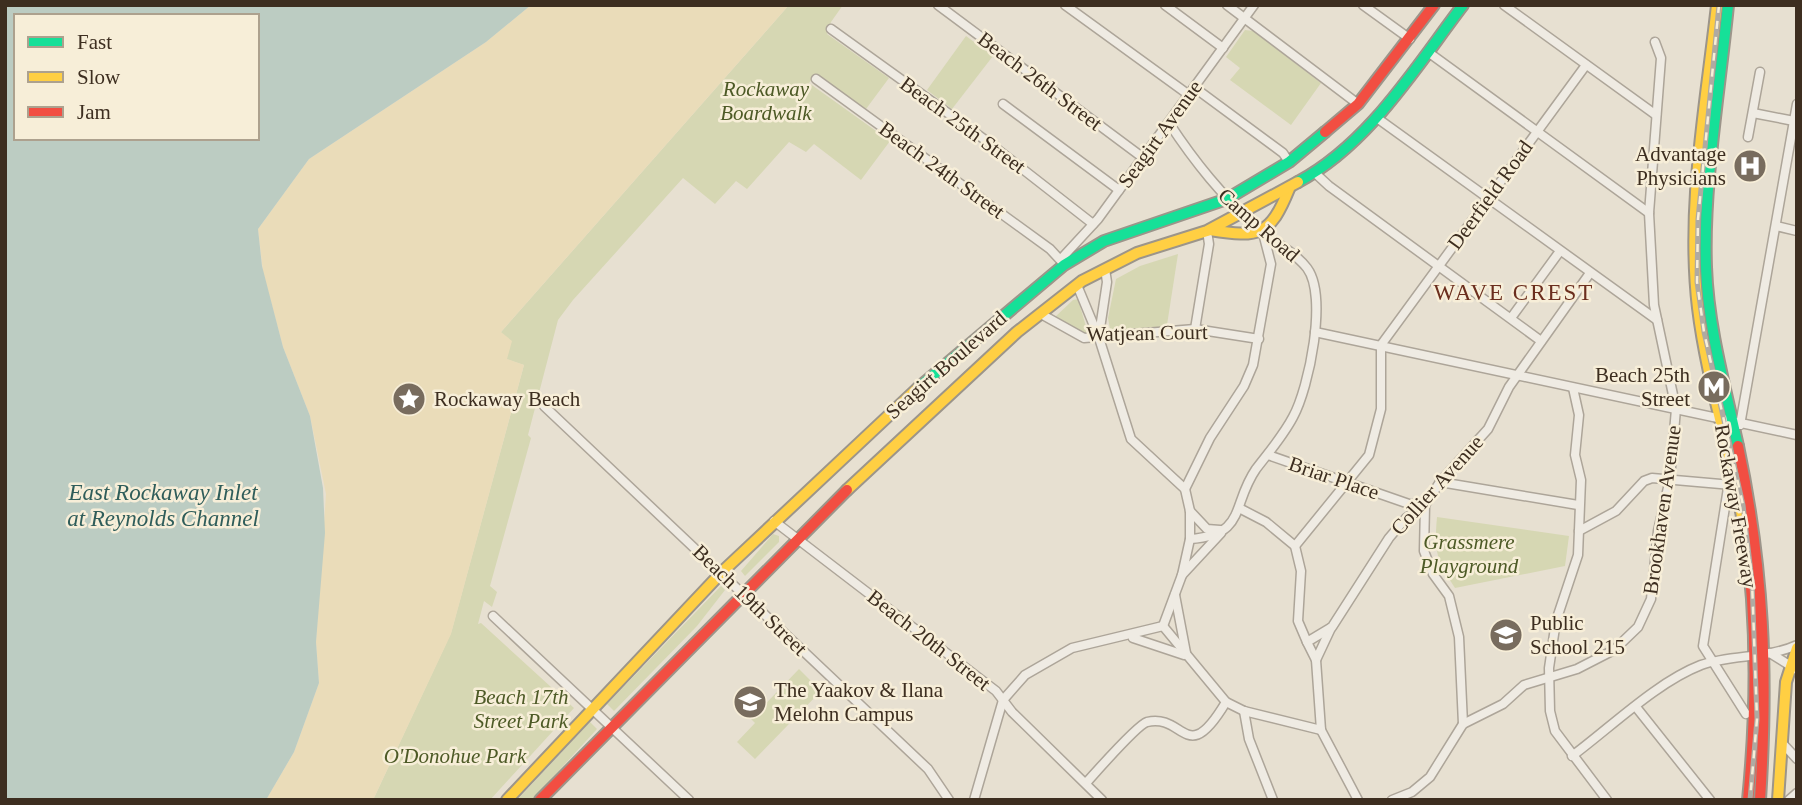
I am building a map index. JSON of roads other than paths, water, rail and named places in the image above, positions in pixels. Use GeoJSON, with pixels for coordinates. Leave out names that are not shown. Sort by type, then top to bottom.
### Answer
{"type":"FeatureCollection","features":[{"type":"Feature","properties":{"kind":"main road","name":"Seagirt Boulevard"},"geometry":{"type":"LineString","coordinates":[[507,800],[722,572],[774,521],[927,379],[1062,262],[1133,229],[1227,199],[1289,162],[1358,104],[1434,5]]}},
{"type":"Feature","properties":{"kind":"main road","name":"Seagirt Boulevard"},"geometry":{"type":"LineString","coordinates":[[540,800],[741,592],[870,465],[1041,314],[1077,285],[1105,269],[1137,253],[1208,230],[1315,173],[1377,118],[1463,5]]}},
{"type":"Feature","properties":{"kind":"main road","name":"Rockaway Freeway"},"geometry":{"type":"LineString","coordinates":[[1717,5],[1694,259],[1700,321],[1732,467],[1763,654],[1754,720],[1748,800]]}},
{"type":"Feature","properties":{"kind":"main road","name":"Rockaway Freeway"},"geometry":{"type":"LineString","coordinates":[[1728,5],[1706,257],[1712,327],[1737,422],[1737,437],[1759,562],[1766,702],[1760,800]]}},
{"type":"Feature","properties":{"kind":"main road"},"geometry":{"type":"LineString","coordinates":[[1208,230],[1251,237],[1263,233],[1280,210],[1289,189]]}},
{"type":"Feature","properties":{"kind":"main road"},"geometry":{"type":"LineString","coordinates":[[1778,800],[1786,687],[1797,647]]}},
{"type":"Feature","properties":{"kind":"street","name":"Beach 26th Street"},"geometry":{"type":"LineString","coordinates":[[938,5],[1142,157]]}},
{"type":"Feature","properties":{"kind":"street"},"geometry":{"type":"LineString","coordinates":[[1065,5],[1283,153],[1289,162]]}},
{"type":"Feature","properties":{"kind":"street"},"geometry":{"type":"LineString","coordinates":[[1165,5],[1223,48]]}},
{"type":"Feature","properties":{"kind":"street"},"geometry":{"type":"LineString","coordinates":[[1227,5],[1358,104]]}},
{"type":"Feature","properties":{"kind":"street","name":"Seagirt Avenue"},"geometry":{"type":"LineString","coordinates":[[1062,262],[1119,190],[1254,5]]}},
{"type":"Feature","properties":{"kind":"street"},"geometry":{"type":"LineString","coordinates":[[1363,5],[1410,39]]}},
{"type":"Feature","properties":{"kind":"street"},"geometry":{"type":"LineString","coordinates":[[1504,5],[1656,115]]}},
{"type":"Feature","properties":{"kind":"street","name":"Beach 25th Street"},"geometry":{"type":"LineString","coordinates":[[831,29],[988,142],[1093,224]]}},
{"type":"Feature","properties":{"kind":"street","name":"Brookhaven Avenue"},"geometry":{"type":"LineString","coordinates":[[1463,724],[1503,704],[1524,685],[1577,669],[1614,650],[1643,618],[1651,599],[1658,531],[1670,479],[1676,409],[1657,320],[1649,213],[1661,58],[1655,42]]}},
{"type":"Feature","properties":{"kind":"street"},"geometry":{"type":"LineString","coordinates":[[1428,52],[1649,213]]}},
{"type":"Feature","properties":{"kind":"street","name":"Deerfield Road"},"geometry":{"type":"LineString","coordinates":[[1381,345],[1586,65]]}},
{"type":"Feature","properties":{"kind":"street"},"geometry":{"type":"LineString","coordinates":[[1748,137],[1760,72]]}},
{"type":"Feature","properties":{"kind":"street","name":"Beach 24th Street"},"geometry":{"type":"LineString","coordinates":[[816,79],[1062,262]]}},
{"type":"Feature","properties":{"kind":"street"},"geometry":{"type":"LineString","coordinates":[[1003,104],[1119,190]]}},
{"type":"Feature","properties":{"kind":"street"},"geometry":{"type":"LineString","coordinates":[[1737,422],[1797,104]]}},
{"type":"Feature","properties":{"kind":"street"},"geometry":{"type":"LineString","coordinates":[[1752,113],[1794,121]]}},
{"type":"Feature","properties":{"kind":"street"},"geometry":{"type":"LineString","coordinates":[[1377,118],[1657,320]]}},
{"type":"Feature","properties":{"kind":"street","name":"Camp Road"},"geometry":{"type":"LineString","coordinates":[[1169,122],[1207,179],[1263,233],[1297,258],[1307,268],[1314,284],[1315,332],[1299,405],[1250,480],[1233,523],[1182,575]]}},
{"type":"Feature","properties":{"kind":"street"},"geometry":{"type":"LineString","coordinates":[[1315,173],[1541,341]]}},
{"type":"Feature","properties":{"kind":"street"},"geometry":{"type":"LineString","coordinates":[[1776,226],[1797,231]]}},
{"type":"Feature","properties":{"kind":"street"},"geometry":{"type":"LineString","coordinates":[[1195,329],[1209,244],[1208,230]]}},
{"type":"Feature","properties":{"kind":"street"},"geometry":{"type":"LineString","coordinates":[[1185,489],[1210,438],[1244,386],[1259,339],[1271,264],[1263,233]]}},
{"type":"Feature","properties":{"kind":"street"},"geometry":{"type":"LineString","coordinates":[[1511,318],[1560,251]]}},
{"type":"Feature","properties":{"kind":"street"},"geometry":{"type":"LineString","coordinates":[[1271,264],[1282,254],[1297,258]]}},
{"type":"Feature","properties":{"kind":"street"},"geometry":{"type":"LineString","coordinates":[[1099,338],[1103,292],[1107,282],[1105,269]]}},
{"type":"Feature","properties":{"kind":"street","name":"Collier Avenue"},"geometry":{"type":"LineString","coordinates":[[1316,660],[1332,627],[1389,538],[1406,518],[1425,505],[1440,482],[1488,429],[1518,376],[1590,273]]}},
{"type":"Feature","properties":{"kind":"street"},"geometry":{"type":"LineString","coordinates":[[1077,285],[1099,338],[1131,439],[1185,489],[1190,511],[1189,539],[1182,575],[1163,626]]}},
{"type":"Feature","properties":{"kind":"street","name":"Watjean Court"},"geometry":{"type":"LineString","coordinates":[[1041,314],[1084,338],[1195,329],[1259,339]]}},
{"type":"Feature","properties":{"kind":"street"},"geometry":{"type":"LineString","coordinates":[[1315,332],[1797,436]]}},
{"type":"Feature","properties":{"kind":"street"},"geometry":{"type":"LineString","coordinates":[[1296,546],[1369,455],[1381,409],[1381,345]]}},
{"type":"Feature","properties":{"kind":"street"},"geometry":{"type":"LineString","coordinates":[[1573,388],[1579,415],[1575,455],[1581,480],[1579,531],[1573,573],[1556,621],[1549,678],[1555,731],[1607,800]]}},
{"type":"Feature","properties":{"kind":"street","name":"Beach 19th Street"},"geometry":{"type":"LineString","coordinates":[[544,406],[928,769],[949,800]]}},
{"type":"Feature","properties":{"kind":"street","name":"Briar Place"},"geometry":{"type":"LineString","coordinates":[[1268,455],[1409,504],[1425,505]]}},
{"type":"Feature","properties":{"kind":"street"},"geometry":{"type":"LineString","coordinates":[[1579,531],[1616,511],[1644,481],[1653,478],[1733,485],[1703,646],[1741,702],[1746,714]]}},
{"type":"Feature","properties":{"kind":"street"},"geometry":{"type":"LineString","coordinates":[[1440,482],[1578,505]]}},
{"type":"Feature","properties":{"kind":"street"},"geometry":{"type":"LineString","coordinates":[[1392,800],[1412,792],[1430,777],[1463,724],[1459,637],[1448,596],[1433,574],[1424,551],[1425,505]]}},
{"type":"Feature","properties":{"kind":"street"},"geometry":{"type":"LineString","coordinates":[[1239,508],[1266,522],[1296,546],[1301,571],[1298,621],[1307,642]]}},
{"type":"Feature","properties":{"kind":"street"},"geometry":{"type":"LineString","coordinates":[[1190,511],[1207,528],[1223,531]]}},
{"type":"Feature","properties":{"kind":"street","name":"Beach 20th Street"},"geometry":{"type":"LineString","coordinates":[[774,521],[996,691],[1102,800]]}},
{"type":"Feature","properties":{"kind":"street"},"geometry":{"type":"LineString","coordinates":[[1189,539],[1223,531]]}},
{"type":"Feature","properties":{"kind":"street"},"geometry":{"type":"LineString","coordinates":[[1175,595],[1186,656]]}},
{"type":"Feature","properties":{"kind":"street"},"geometry":{"type":"LineString","coordinates":[[493,616],[688,800]]}},
{"type":"Feature","properties":{"kind":"street"},"geometry":{"type":"LineString","coordinates":[[974,800],[1003,700],[1025,675],[1072,648],[1127,637],[1163,626]]}},
{"type":"Feature","properties":{"kind":"street"},"geometry":{"type":"LineString","coordinates":[[1163,626],[1226,702],[1244,711],[1321,730],[1360,799]]}},
{"type":"Feature","properties":{"kind":"street","name":"Collier Avenue"},"geometry":{"type":"LineString","coordinates":[[1321,730],[1316,660],[1307,642],[1332,627]]}},
{"type":"Feature","properties":{"kind":"street"},"geometry":{"type":"LineString","coordinates":[[1127,637],[1152,642],[1186,656]]}},
{"type":"Feature","properties":{"kind":"street"},"geometry":{"type":"LineString","coordinates":[[1572,756],[1680,675],[1712,662],[1797,647]]}},
{"type":"Feature","properties":{"kind":"street"},"geometry":{"type":"LineString","coordinates":[[1763,654],[1793,669]]}},
{"type":"Feature","properties":{"kind":"street"},"geometry":{"type":"LineString","coordinates":[[1086,783],[1142,724],[1160,722],[1190,736],[1198,735],[1211,726],[1226,702]]}},
{"type":"Feature","properties":{"kind":"street"},"geometry":{"type":"LineString","coordinates":[[1636,707],[1710,800]]}},
{"type":"Feature","properties":{"kind":"street"},"geometry":{"type":"LineString","coordinates":[[1244,711],[1249,739],[1273,800]]}},
{"type":"Feature","properties":{"kind":"street"},"geometry":{"type":"LineString","coordinates":[[1783,744],[1797,759]]}},
{"type":"Feature","properties":{"kind":"street"},"geometry":{"type":"LineString","coordinates":[[1789,800],[1797,793]]}},
{"type":"Feature","properties":{"kind":"water","name":"East Rockaway Inlet at Reynolds Channel"},"geometry":{"type":"Polygon","coordinates":[[[5,5],[531,5],[486,42],[309,159],[258,229],[262,266],[283,347],[310,416],[323,488],[325,533],[316,642],[319,683],[294,752],[266,800],[5,800],[5,5]]]}},
{"type":"Feature","properties":{"kind":"railway"},"geometry":{"type":"LineString","coordinates":[[1719,5],[1698,219],[1697,282],[1704,332],[1743,505],[1752,581],[1757,719],[1750,800]]}},
{"type":"Feature","properties":{"kind":"place","name":"Advantage Physicians"},"geometry":{"type":"Point","coordinates":[1750,166]}},
{"type":"Feature","properties":{"kind":"place","name":"Beach 25th Street"},"geometry":{"type":"Point","coordinates":[1714,387]}},
{"type":"Feature","properties":{"kind":"place","name":"Rockaway Beach"},"geometry":{"type":"Point","coordinates":[409,399]}},
{"type":"Feature","properties":{"kind":"place","name":"Public School 215"},"geometry":{"type":"Point","coordinates":[1506,635]}},
{"type":"Feature","properties":{"kind":"place","name":"The Yaakov & Ilana Melohn Campus"},"geometry":{"type":"Point","coordinates":[750,702]}},
{"type":"Feature","properties":{"kind":"district","name":"WAVE CREST"},"geometry":{"type":"Point","coordinates":[1514,292]}},
{"type":"Feature","properties":{"kind":"park label","name":"Rockaway Boardwalk"},"geometry":{"type":"Point","coordinates":[766,101]}},
{"type":"Feature","properties":{"kind":"park label","name":"Grassmere Playground"},"geometry":{"type":"Point","coordinates":[1469,554]}},
{"type":"Feature","properties":{"kind":"park label","name":"Beach 17th Street Park"},"geometry":{"type":"Point","coordinates":[521,709]}},
{"type":"Feature","properties":{"kind":"park label","name":"O'Donohue Park"},"geometry":{"type":"Point","coordinates":[455,756]}}]}
